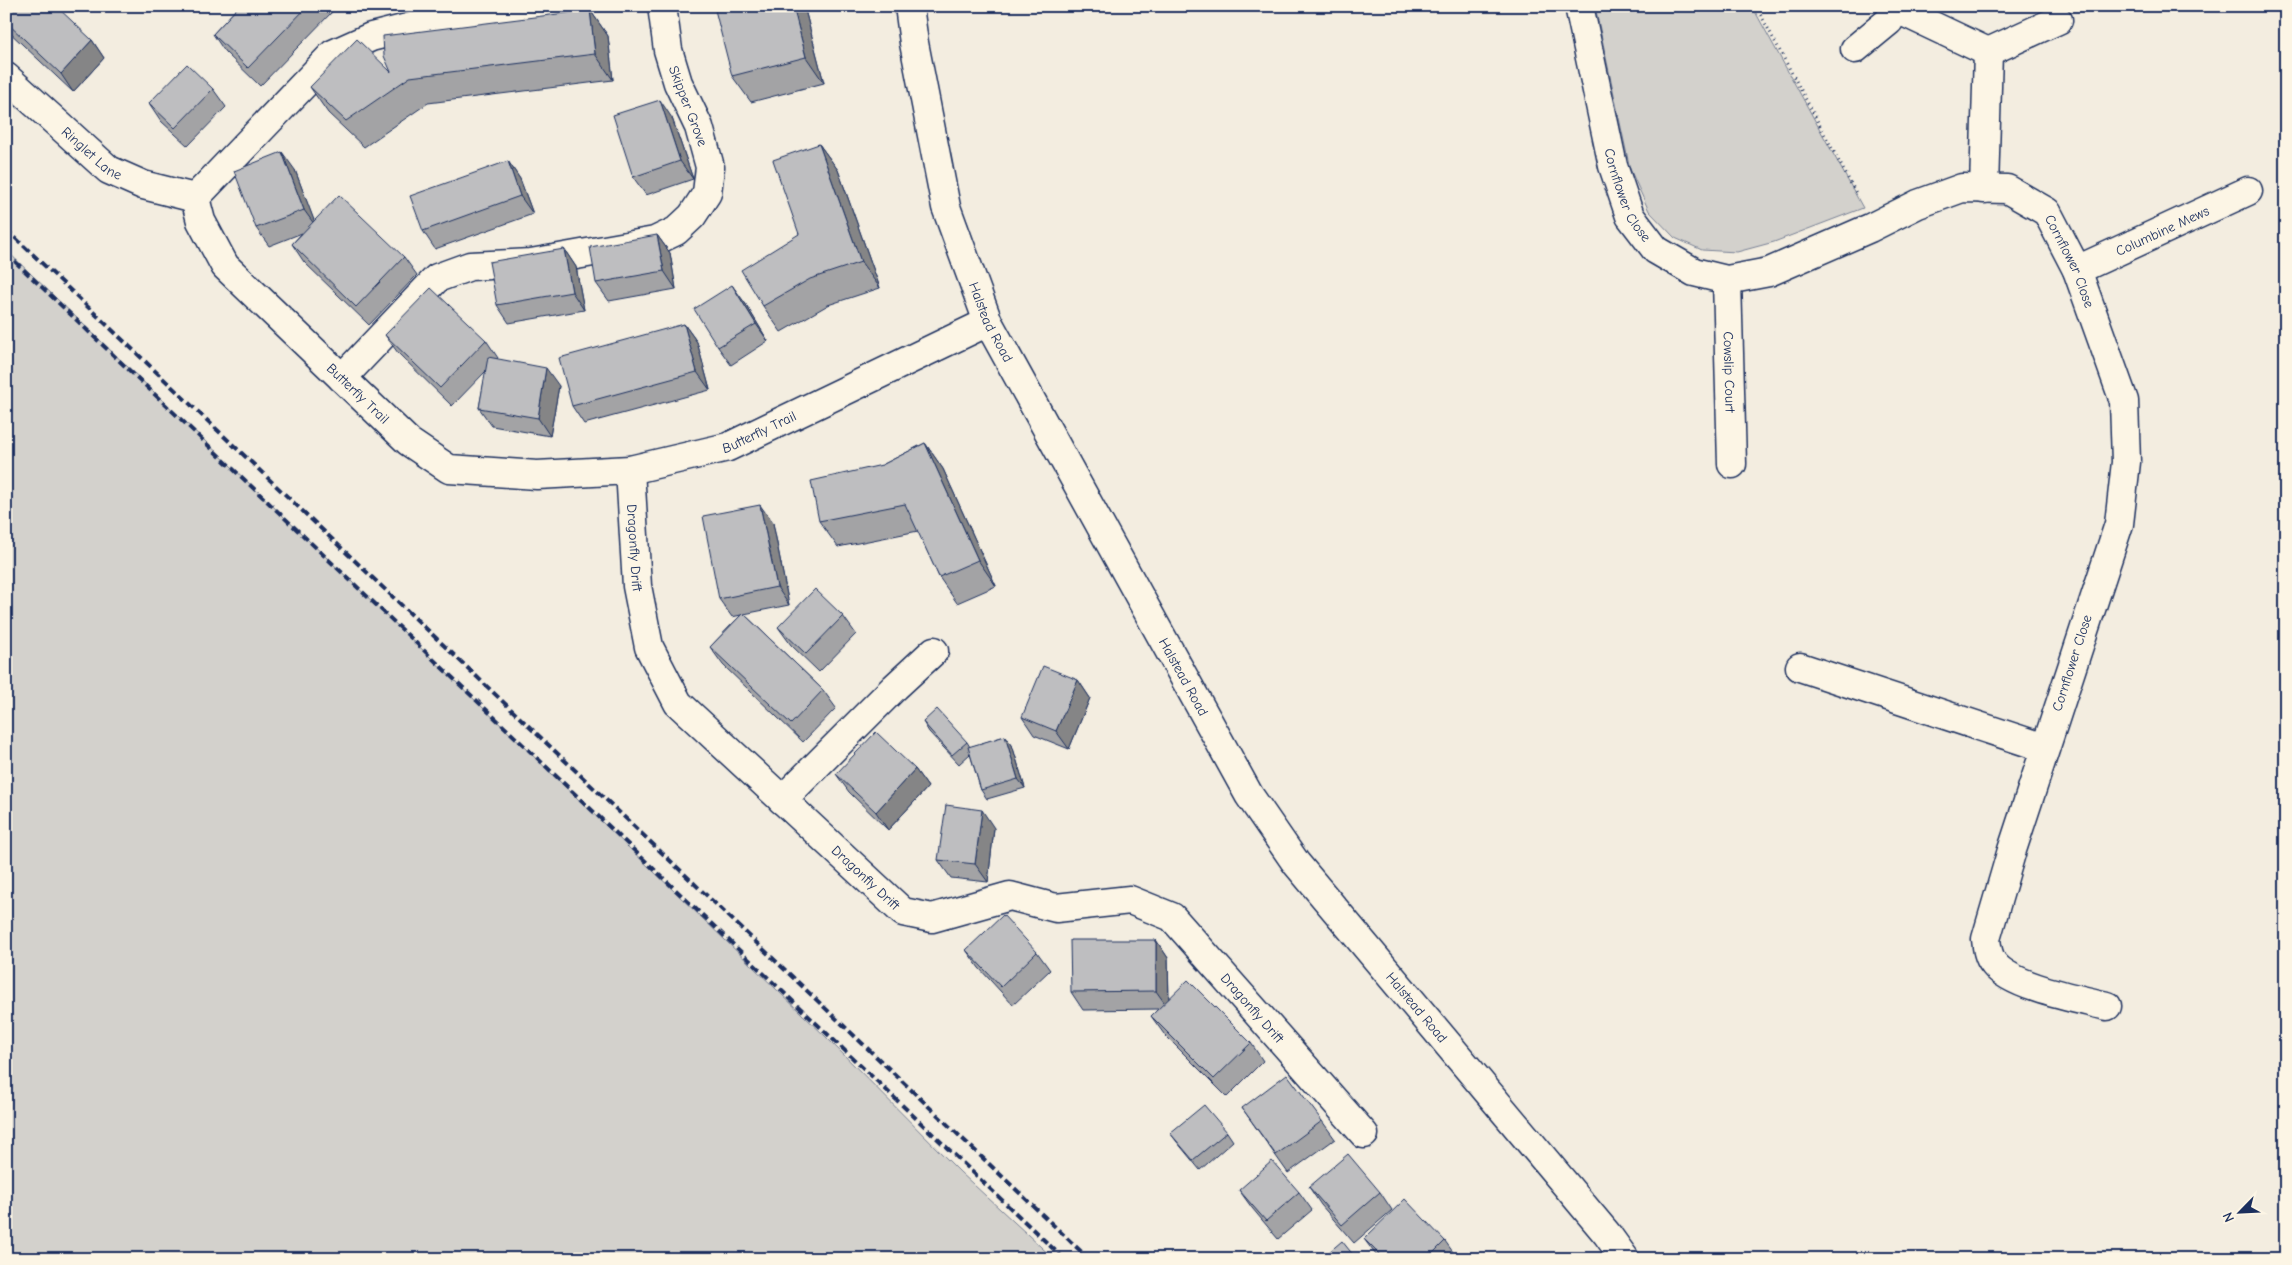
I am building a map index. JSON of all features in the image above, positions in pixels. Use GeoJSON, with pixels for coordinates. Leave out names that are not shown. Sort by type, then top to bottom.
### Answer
{"type":"FeatureCollection","features":[{"type":"Feature","properties":{"kind":"street"},"geometry":{"type":"LineString","coordinates":[[195,198],[333,54],[430,14],[559,6]]}},
{"type":"Feature","properties":{"kind":"street","name":"Skipper Grove"},"geometry":{"type":"LineString","coordinates":[[342,378],[437,278],[470,266],[532,263],[655,241],[676,231],[692,216],[708,193],[710,168],[700,127],[678,83],[668,50],[662,6]]}},
{"type":"Feature","properties":{"kind":"street","name":"Halstead Road"},"geometry":{"type":"LineString","coordinates":[[909,6],[914,43],[946,206],[988,322],[1249,795],[1296,863],[1607,1234],[1625,1259]]}},
{"type":"Feature","properties":{"kind":"street","name":"Cornflower Close"},"geometry":{"type":"LineString","coordinates":[[1578,6],[1612,166],[1630,216],[1656,250],[1694,272],[1727,280],[1769,272],[1870,228],[1918,204],[1962,188],[2007,189],[2047,212],[2077,270],[2124,401],[2126,462],[2119,524],[2012,850],[1986,939],[1988,952],[1995,965],[2015,980],[2107,1006]]}},
{"type":"Feature","properties":{"kind":"street"},"geometry":{"type":"LineString","coordinates":[[1855,49],[1889,21],[1896,7],[1988,52]]}},
{"type":"Feature","properties":{"kind":"street"},"geometry":{"type":"LineString","coordinates":[[1988,52],[2058,20]]}},
{"type":"Feature","properties":{"kind":"street"},"geometry":{"type":"LineString","coordinates":[[1984,189],[1988,52]]}},
{"type":"Feature","properties":{"kind":"street","name":"Ringlet Lane"},"geometry":{"type":"LineString","coordinates":[[6,77],[109,170],[144,185],[195,198]]}},
{"type":"Feature","properties":{"kind":"street","name":"Columbine Mews"},"geometry":{"type":"LineString","coordinates":[[2077,270],[2248,191]]}},
{"type":"Feature","properties":{"kind":"street","name":"Butterfly Trail"},"geometry":{"type":"LineString","coordinates":[[195,198],[201,221],[225,266],[409,442],[449,469],[536,475],[630,470],[728,447],[988,322]]}},
{"type":"Feature","properties":{"kind":"street","name":"Cowslip Court"},"geometry":{"type":"LineString","coordinates":[[1727,280],[1732,464]]}},
{"type":"Feature","properties":{"kind":"street","name":"Dragonfly Drift"},"geometry":{"type":"LineString","coordinates":[[630,470],[637,586],[649,647],[678,703],[904,912],[932,918],[1010,896],[1056,908],[1130,900],[1172,917],[1364,1134]]}},
{"type":"Feature","properties":{"kind":"street"},"geometry":{"type":"LineString","coordinates":[[782,800],[934,651]]}},
{"type":"Feature","properties":{"kind":"street"},"geometry":{"type":"LineString","coordinates":[[1800,668],[2045,748]]}},
{"type":"Feature","properties":{"kind":"path"},"geometry":{"type":"LineString","coordinates":[[1756,6],[1863,208],[1870,228]]}},
{"type":"Feature","properties":{"kind":"shaded area"},"geometry":{"type":"Polygon","coordinates":[[[1595,6],[1752,6],[1863,208],[1774,242],[1737,252],[1702,250],[1675,238],[1649,211],[1630,169],[1595,6]]]}},
{"type":"Feature","properties":{"kind":"shaded area"},"geometry":{"type":"Polygon","coordinates":[[[6,250],[825,1036],[960,1172],[1054,1259],[6,1259],[6,250]]]}},
{"type":"Feature","properties":{"kind":"building"},"geometry":{"type":"Polygon","coordinates":[[[6,6],[56,6],[92,40],[61,74],[6,22],[6,6]]]}},
{"type":"Feature","properties":{"kind":"building"},"geometry":{"type":"Polygon","coordinates":[[[239,6],[308,6],[248,68],[213,34],[239,6]]]}},
{"type":"Feature","properties":{"kind":"building"},"geometry":{"type":"Polygon","coordinates":[[[714,6],[793,6],[806,57],[732,76],[714,6]]]}},
{"type":"Feature","properties":{"kind":"building"},"geometry":{"type":"Polygon","coordinates":[[[590,10],[595,54],[410,77],[346,121],[310,87],[357,39],[391,72],[384,56],[383,36],[590,10]]]}},
{"type":"Feature","properties":{"kind":"building"},"geometry":{"type":"Polygon","coordinates":[[[187,64],[213,89],[175,128],[149,103],[187,64]]]}},
{"type":"Feature","properties":{"kind":"building"},"geometry":{"type":"Polygon","coordinates":[[[660,100],[680,161],[633,177],[613,115],[660,100]]]}},
{"type":"Feature","properties":{"kind":"building"},"geometry":{"type":"Polygon","coordinates":[[[819,144],[861,262],[810,279],[763,306],[741,270],[799,234],[773,160],[819,144]]]}},
{"type":"Feature","properties":{"kind":"building"},"geometry":{"type":"Polygon","coordinates":[[[282,152],[304,210],[256,228],[234,171],[282,152]]]}},
{"type":"Feature","properties":{"kind":"building"},"geometry":{"type":"Polygon","coordinates":[[[508,161],[520,196],[423,231],[410,196],[508,161]]]}},
{"type":"Feature","properties":{"kind":"building"},"geometry":{"type":"Polygon","coordinates":[[[339,195],[404,257],[356,307],[292,244],[339,195]]]}},
{"type":"Feature","properties":{"kind":"building"},"geometry":{"type":"Polygon","coordinates":[[[657,235],[664,271],[596,283],[590,247],[657,235]]]}},
{"type":"Feature","properties":{"kind":"building"},"geometry":{"type":"Polygon","coordinates":[[[564,249],[572,292],[497,305],[489,262],[564,249]]]}},
{"type":"Feature","properties":{"kind":"building"},"geometry":{"type":"Polygon","coordinates":[[[732,285],[756,324],[718,347],[694,309],[732,285]]]}},
{"type":"Feature","properties":{"kind":"building"},"geometry":{"type":"Polygon","coordinates":[[[431,288],[486,340],[440,388],[385,335],[431,288]]]}},
{"type":"Feature","properties":{"kind":"building"},"geometry":{"type":"Polygon","coordinates":[[[684,324],[697,372],[572,406],[559,358],[684,324]]]}},
{"type":"Feature","properties":{"kind":"building"},"geometry":{"type":"Polygon","coordinates":[[[488,357],[546,368],[538,418],[479,408],[488,357]]]}},
{"type":"Feature","properties":{"kind":"building"},"geometry":{"type":"Polygon","coordinates":[[[925,443],[978,560],[939,577],[905,504],[819,521],[811,481],[882,465],[925,443]]]}},
{"type":"Feature","properties":{"kind":"building"},"geometry":{"type":"Polygon","coordinates":[[[760,505],[777,587],[719,599],[703,516],[760,505]]]}},
{"type":"Feature","properties":{"kind":"building"},"geometry":{"type":"Polygon","coordinates":[[[815,589],[843,616],[806,654],[778,627],[815,589]]]}},
{"type":"Feature","properties":{"kind":"building"},"geometry":{"type":"Polygon","coordinates":[[[743,613],[823,690],[791,724],[710,647],[743,613]]]}},
{"type":"Feature","properties":{"kind":"building"},"geometry":{"type":"Polygon","coordinates":[[[1043,666],[1078,680],[1056,731],[1022,717],[1043,666]]]}},
{"type":"Feature","properties":{"kind":"building"},"geometry":{"type":"Polygon","coordinates":[[[937,709],[967,742],[952,755],[923,722],[937,709]]]}},
{"type":"Feature","properties":{"kind":"building"},"geometry":{"type":"Polygon","coordinates":[[[876,732],[915,769],[876,812],[836,774],[876,732]]]}},
{"type":"Feature","properties":{"kind":"building"},"geometry":{"type":"Polygon","coordinates":[[[1005,736],[1018,779],[981,790],[968,747],[1005,736]]]}},
{"type":"Feature","properties":{"kind":"building"},"geometry":{"type":"Polygon","coordinates":[[[946,805],[982,810],[975,864],[938,860],[946,805]]]}},
{"type":"Feature","properties":{"kind":"building"},"geometry":{"type":"Polygon","coordinates":[[[1003,915],[1037,952],[1001,987],[966,950],[1003,915]]]}},
{"type":"Feature","properties":{"kind":"building"},"geometry":{"type":"Polygon","coordinates":[[[1070,940],[1156,940],[1156,991],[1071,992],[1070,940]]]}},
{"type":"Feature","properties":{"kind":"building"},"geometry":{"type":"Polygon","coordinates":[[[1188,980],[1251,1043],[1214,1079],[1151,1016],[1188,980]]]}},
{"type":"Feature","properties":{"kind":"building"},"geometry":{"type":"Polygon","coordinates":[[[1287,1074],[1322,1121],[1276,1155],[1242,1108],[1287,1074]]]}},
{"type":"Feature","properties":{"kind":"building"},"geometry":{"type":"Polygon","coordinates":[[[1204,1105],[1227,1132],[1193,1160],[1170,1133],[1204,1105]]]}},
{"type":"Feature","properties":{"kind":"building"},"geometry":{"type":"Polygon","coordinates":[[[1348,1154],[1380,1192],[1342,1225],[1309,1187],[1348,1154]]]}},
{"type":"Feature","properties":{"kind":"building"},"geometry":{"type":"Polygon","coordinates":[[[1272,1161],[1299,1192],[1266,1221],[1239,1190],[1272,1161]]]}},
{"type":"Feature","properties":{"kind":"building"},"geometry":{"type":"Polygon","coordinates":[[[1405,1199],[1445,1241],[1427,1259],[1384,1259],[1364,1239],[1405,1199]]]}},
{"type":"Feature","properties":{"kind":"building"},"geometry":{"type":"Polygon","coordinates":[[[1342,1241],[1354,1256],[1352,1259],[1321,1259],[1342,1241]]]}},
{"type":"Feature","properties":{"kind":"railway"},"geometry":{"type":"LineString","coordinates":[[6,229],[1089,1259]]}},
{"type":"Feature","properties":{"kind":"railway"},"geometry":{"type":"LineString","coordinates":[[6,253],[1064,1259]]}}]}
